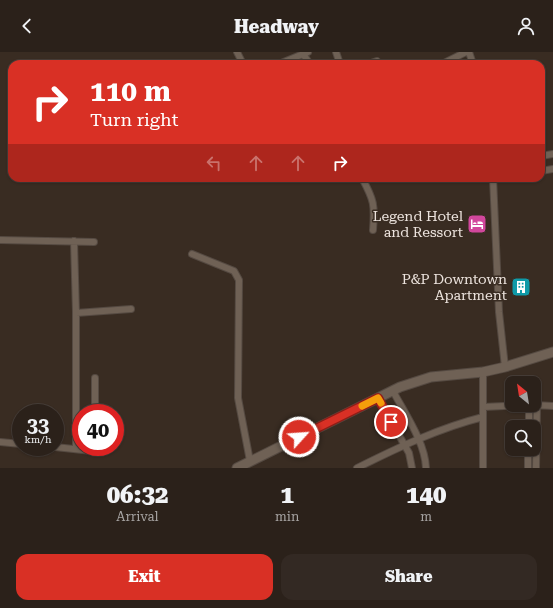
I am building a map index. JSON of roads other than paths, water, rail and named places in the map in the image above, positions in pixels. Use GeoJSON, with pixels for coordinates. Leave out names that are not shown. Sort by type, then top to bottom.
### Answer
{"type":"FeatureCollection","features":[{"type":"Feature","properties":{"kind":"street"},"geometry":{"type":"LineString","coordinates":[[450,60],[466,52]]}},
{"type":"Feature","properties":{"kind":"street"},"geometry":{"type":"LineString","coordinates":[[289,60],[306,53]]}},
{"type":"Feature","properties":{"kind":"street"},"geometry":{"type":"LineString","coordinates":[[364,182],[371,196],[375,210],[373,230]]}},
{"type":"Feature","properties":{"kind":"street"},"geometry":{"type":"LineString","coordinates":[[493,182],[499,312],[505,367]]}},
{"type":"Feature","properties":{"kind":"street"},"geometry":{"type":"LineString","coordinates":[[0,240],[94,242]]}},
{"type":"Feature","properties":{"kind":"street"},"geometry":{"type":"LineString","coordinates":[[74,241],[76,404]]}},
{"type":"Feature","properties":{"kind":"street"},"geometry":{"type":"LineString","coordinates":[[192,254],[234,271],[239,280],[238,398],[250,461]]}},
{"type":"Feature","properties":{"kind":"street"},"geometry":{"type":"LineString","coordinates":[[76,313],[130,309]]}},
{"type":"Feature","properties":{"kind":"street"},"geometry":{"type":"LineString","coordinates":[[237,468],[393,390],[431,377],[483,372],[505,367],[553,352]]}},
{"type":"Feature","properties":{"kind":"street"},"geometry":{"type":"LineString","coordinates":[[483,372],[483,468]]}},
{"type":"Feature","properties":{"kind":"street"},"geometry":{"type":"LineString","coordinates":[[95,378],[96,404]]}},
{"type":"Feature","properties":{"kind":"street"},"geometry":{"type":"LineString","coordinates":[[393,390],[424,453],[426,468]]}},
{"type":"Feature","properties":{"kind":"street"},"geometry":{"type":"LineString","coordinates":[[378,398],[409,453],[412,468]]}},
{"type":"Feature","properties":{"kind":"street"},"geometry":{"type":"LineString","coordinates":[[541,405],[553,406]]}},
{"type":"Feature","properties":{"kind":"street"},"geometry":{"type":"LineString","coordinates":[[483,407],[505,406]]}},
{"type":"Feature","properties":{"kind":"street"},"geometry":{"type":"LineString","coordinates":[[536,412],[536,468]]}},
{"type":"Feature","properties":{"kind":"street"},"geometry":{"type":"LineString","coordinates":[[360,467],[418,439],[460,423],[483,417]]}},
{"type":"Feature","properties":{"kind":"street"},"geometry":{"type":"LineString","coordinates":[[0,442],[12,443]]}},
{"type":"Feature","properties":{"kind":"street"},"geometry":{"type":"LineString","coordinates":[[528,456],[528,468]]}},
{"type":"Feature","properties":{"kind":"place","name":"Legend Hotel and Ressort"},"geometry":{"type":"Point","coordinates":[477,224]}},
{"type":"Feature","properties":{"kind":"place","name":"P&P Downtown Apartment"},"geometry":{"type":"Point","coordinates":[521,287]}}]}
